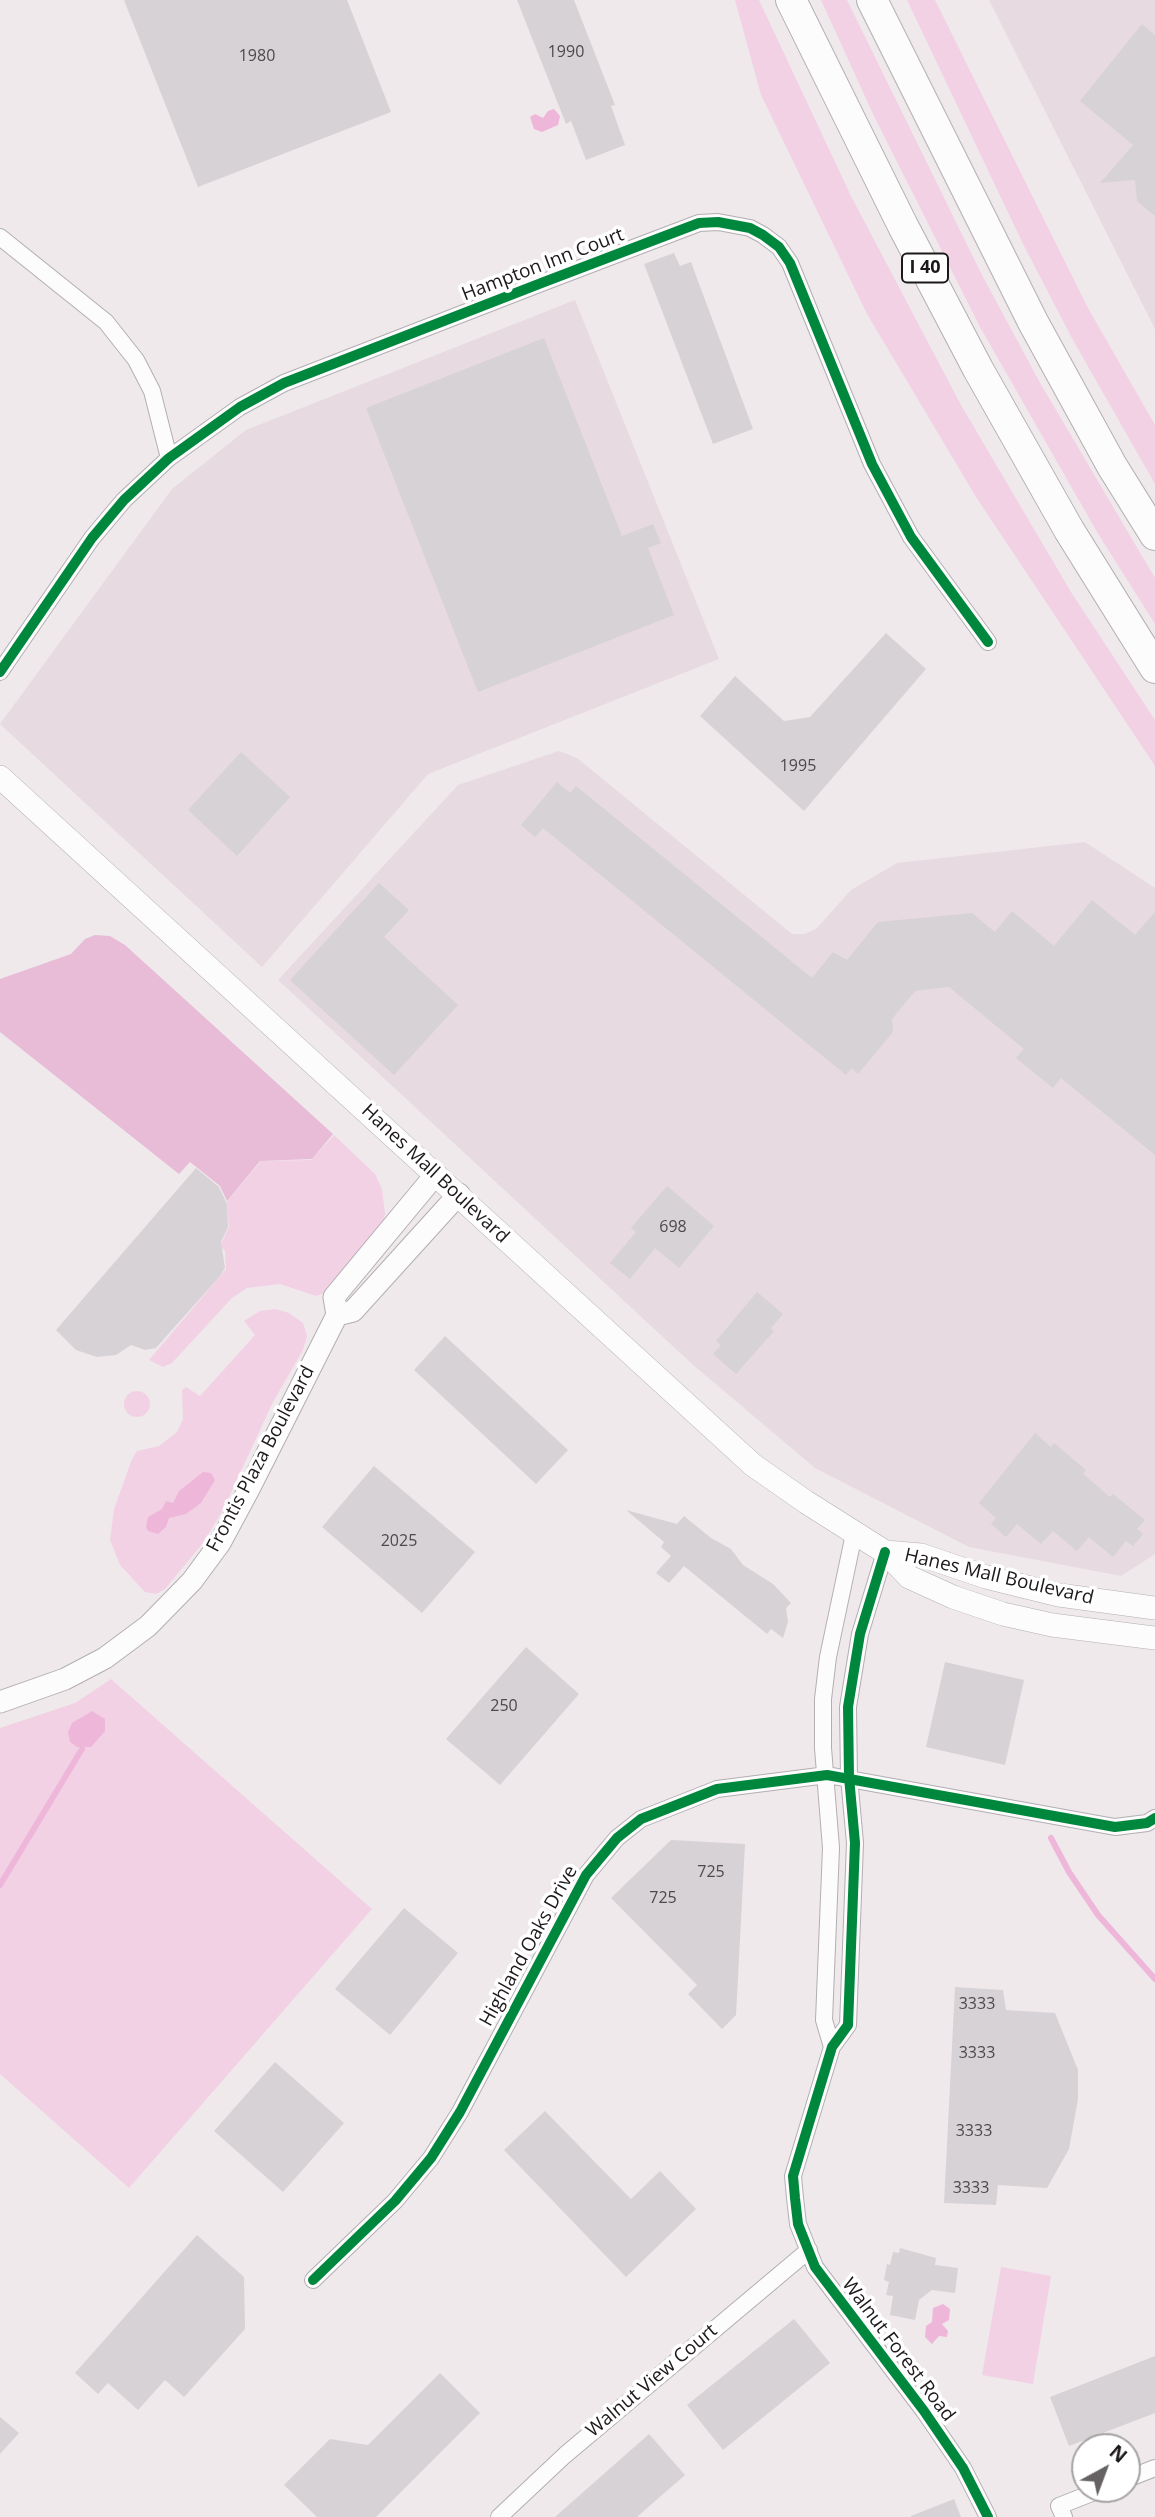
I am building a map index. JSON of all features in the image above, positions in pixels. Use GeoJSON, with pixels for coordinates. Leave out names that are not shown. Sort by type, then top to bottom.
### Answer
{"type":"FeatureCollection","features":[{"type":"Feature","properties":{"kind":"highway","name":"I 40"},"geometry":{"type":"LineString","coordinates":[[791,0],[978,369],[1069,530],[1155,668]]}},
{"type":"Feature","properties":{"kind":"highway"},"geometry":{"type":"LineString","coordinates":[[872,0],[1033,322],[1112,466],[1155,535]]}},
{"type":"Feature","properties":{"kind":"main road","name":"Hanes Mall Boulevard"},"geometry":{"type":"LineString","coordinates":[[0,777],[753,1465],[854,1534],[886,1552],[909,1577],[1003,1614],[1105,1634],[1155,1638]]}},
{"type":"Feature","properties":{"kind":"main road","name":"Hanes Mall Boulevard"},"geometry":{"type":"LineString","coordinates":[[886,1552],[921,1555],[986,1577],[1059,1595],[1155,1608]]}},
{"type":"Feature","properties":{"kind":"street","name":"Hampton Inn Court"},"geometry":{"type":"LineString","coordinates":[[0,672],[92,538],[124,500],[169,458],[240,407],[284,383],[699,223],[734,224],[763,235],[779,247],[790,263],[872,464],[911,537],[988,642]]}},
{"type":"Feature","properties":{"kind":"street"},"geometry":{"type":"LineString","coordinates":[[0,237],[106,322],[136,360],[152,391],[169,458]]}},
{"type":"Feature","properties":{"kind":"street","name":"Frontis Plaza Boulevard"},"geometry":{"type":"LineString","coordinates":[[0,1702],[65,1679],[105,1658],[148,1626],[192,1581],[220,1543],[337,1315],[334,1297],[436,1174]]}},
{"type":"Feature","properties":{"kind":"street"},"geometry":{"type":"LineString","coordinates":[[337,1315],[353,1311],[459,1194]]}},
{"type":"Feature","properties":{"kind":"street"},"geometry":{"type":"LineString","coordinates":[[832,2047],[824,2020],[831,1848],[823,1699],[828,1657],[854,1534]]}},
{"type":"Feature","properties":{"kind":"street","name":"Walnut Forest Road"},"geometry":{"type":"LineString","coordinates":[[886,1552],[860,1634],[848,1707],[849,1777],[855,1843],[848,2025],[832,2047],[793,2176],[794,2198],[798,2224],[815,2267],[924,2411],[963,2468],[988,2517]]}},
{"type":"Feature","properties":{"kind":"street","name":"Highland Oaks Drive"},"geometry":{"type":"LineString","coordinates":[[313,2280],[396,2201],[431,2158],[460,2112],[586,1875],[617,1838],[641,1819],[717,1789],[827,1775],[1115,1827],[1147,1823],[1155,1818]]}},
{"type":"Feature","properties":{"kind":"street","name":"Walnut View Court"},"geometry":{"type":"LineString","coordinates":[[499,2517],[565,2455],[809,2250]]}},
{"type":"Feature","properties":{"kind":"street"},"geometry":{"type":"LineString","coordinates":[[1064,2517],[1059,2506],[1071,2501]]}},
{"type":"Feature","properties":{"kind":"shaded area"},"geometry":{"type":"Polygon","coordinates":[[[735,0],[759,0],[851,196],[961,405],[1071,592],[1155,720],[1155,766],[976,497],[867,314],[761,95],[735,0]]]}},
{"type":"Feature","properties":{"kind":"shaded area"},"geometry":{"type":"Polygon","coordinates":[[[821,0],[847,0],[981,273],[1039,381],[1155,578],[1155,624],[1097,532],[980,327],[873,114],[821,0]]]}},
{"type":"Feature","properties":{"kind":"shaded area"},"geometry":{"type":"Polygon","coordinates":[[[907,0],[935,0],[1088,308],[1155,425],[1155,484],[1074,342],[1023,244],[907,0]]]}},
{"type":"Feature","properties":{"kind":"shaded area"},"geometry":{"type":"Polygon","coordinates":[[[989,0],[1155,0],[1155,329],[989,0]]]}},
{"type":"Feature","properties":{"kind":"shaded area"},"geometry":{"type":"Polygon","coordinates":[[[554,109],[560,116],[558,125],[542,132],[534,129],[530,117],[535,114],[543,118],[548,111],[554,109]]]}},
{"type":"Feature","properties":{"kind":"shaded area"},"geometry":{"type":"Polygon","coordinates":[[[575,300],[719,659],[428,774],[262,967],[0,724],[172,489],[246,430],[575,300]]]}},
{"type":"Feature","properties":{"kind":"shaded area"},"geometry":{"type":"Polygon","coordinates":[[[559,751],[577,758],[792,934],[804,934],[816,929],[851,890],[897,863],[1085,842],[1155,888],[1155,1554],[1121,1576],[969,1547],[815,1468],[692,1364],[278,980],[458,785],[559,751]]]}},
{"type":"Feature","properties":{"kind":"shaded area"},"geometry":{"type":"Polygon","coordinates":[[[95,935],[110,936],[125,945],[333,1134],[312,1159],[260,1161],[227,1201],[220,1186],[190,1162],[179,1174],[0,1032],[0,979],[71,954],[85,939],[95,935]]]}},
{"type":"Feature","properties":{"kind":"shaded area"},"geometry":{"type":"Polygon","coordinates":[[[334,1135],[375,1174],[382,1189],[385,1214],[384,1220],[329,1291],[316,1296],[280,1284],[247,1288],[232,1298],[172,1363],[163,1367],[149,1360],[226,1269],[225,1251],[220,1246],[229,1227],[227,1201],[261,1161],[311,1160],[334,1135]]]}},
{"type":"Feature","properties":{"kind":"shaded area"},"geometry":{"type":"Polygon","coordinates":[[[276,1309],[289,1313],[303,1323],[307,1336],[303,1350],[272,1404],[223,1510],[203,1543],[165,1589],[156,1594],[145,1592],[120,1565],[110,1540],[114,1509],[132,1459],[137,1451],[159,1446],[177,1432],[183,1419],[182,1390],[186,1387],[200,1396],[255,1335],[244,1321],[260,1311],[276,1309]]]}},
{"type":"Feature","properties":{"kind":"shaded area"},"geometry":{"type":"Polygon","coordinates":[[[137,1391],[146,1395],[150,1404],[146,1413],[137,1417],[128,1413],[124,1404],[128,1395],[137,1391]]]}},
{"type":"Feature","properties":{"kind":"shaded area"},"geometry":{"type":"Polygon","coordinates":[[[203,1472],[211,1473],[215,1480],[201,1503],[186,1514],[169,1518],[166,1527],[158,1534],[148,1531],[148,1517],[162,1509],[166,1501],[173,1503],[179,1491],[203,1472]]]}},
{"type":"Feature","properties":{"kind":"shaded area"},"geometry":{"type":"Polygon","coordinates":[[[111,1679],[372,1909],[129,2188],[0,2074],[0,1728],[75,1703],[111,1679]]]}},
{"type":"Feature","properties":{"kind":"shaded area"},"geometry":{"type":"Polygon","coordinates":[[[92,1711],[105,1719],[105,1731],[91,1747],[77,1747],[70,1742],[68,1732],[72,1723],[92,1711]]]}},
{"type":"Feature","properties":{"kind":"shaded area"},"geometry":{"type":"Polygon","coordinates":[[[1001,2267],[1051,2276],[1033,2384],[982,2375],[1001,2267]]]}},
{"type":"Feature","properties":{"kind":"shaded area"},"geometry":{"type":"Polygon","coordinates":[[[943,2304],[950,2309],[949,2320],[942,2324],[948,2331],[947,2337],[939,2336],[932,2344],[925,2337],[926,2326],[932,2322],[933,2308],[943,2304]]]}},
{"type":"Feature","properties":{"kind":"building"},"geometry":{"type":"Polygon","coordinates":[[[124,0],[347,0],[391,112],[198,187],[124,0]]]}},
{"type":"Feature","properties":{"kind":"building"},"geometry":{"type":"Polygon","coordinates":[[[517,0],[574,0],[615,105],[611,106],[625,145],[586,160],[571,121],[566,124],[517,0]]]}},
{"type":"Feature","properties":{"kind":"building"},"geometry":{"type":"Polygon","coordinates":[[[1142,24],[1155,35],[1155,216],[1137,201],[1135,180],[1100,183],[1133,145],[1080,101],[1142,24]]]}},
{"type":"Feature","properties":{"kind":"building"},"geometry":{"type":"Polygon","coordinates":[[[674,253],[680,266],[691,262],[753,429],[713,444],[644,264],[674,253]]]}},
{"type":"Feature","properties":{"kind":"building"},"geometry":{"type":"Polygon","coordinates":[[[544,338],[622,536],[653,524],[661,543],[648,548],[674,615],[478,692],[366,408],[544,338]]]}},
{"type":"Feature","properties":{"kind":"building"},"geometry":{"type":"Polygon","coordinates":[[[886,633],[926,669],[804,811],[700,716],[735,676],[784,721],[810,717],[886,633]]]}},
{"type":"Feature","properties":{"kind":"building"},"geometry":{"type":"Polygon","coordinates":[[[241,752],[290,797],[237,856],[188,810],[241,752]]]}},
{"type":"Feature","properties":{"kind":"building"},"geometry":{"type":"Polygon","coordinates":[[[557,782],[570,793],[576,786],[812,978],[833,952],[847,960],[878,922],[972,913],[995,932],[1012,911],[1054,946],[1092,900],[1135,935],[1155,912],[1155,1155],[1061,1078],[1053,1088],[1016,1058],[1024,1049],[949,987],[915,991],[892,1019],[893,1032],[858,1074],[852,1068],[846,1075],[543,828],[535,837],[521,825],[557,782]]]}},
{"type":"Feature","properties":{"kind":"building"},"geometry":{"type":"Polygon","coordinates":[[[379,883],[409,910],[384,937],[458,1005],[394,1075],[290,980],[379,883]]]}},
{"type":"Feature","properties":{"kind":"building"},"geometry":{"type":"Polygon","coordinates":[[[196,1168],[219,1187],[227,1204],[228,1227],[221,1242],[225,1268],[220,1276],[156,1348],[145,1350],[131,1345],[116,1355],[97,1357],[76,1350],[56,1330],[196,1168]]]}},
{"type":"Feature","properties":{"kind":"building"},"geometry":{"type":"Polygon","coordinates":[[[667,1186],[714,1226],[679,1268],[655,1248],[630,1279],[610,1263],[636,1232],[631,1228],[667,1186]]]}},
{"type":"Feature","properties":{"kind":"building"},"geometry":{"type":"Polygon","coordinates":[[[757,1292],[783,1314],[771,1328],[774,1331],[736,1374],[713,1354],[721,1345],[716,1341],[757,1292]]]}},
{"type":"Feature","properties":{"kind":"building"},"geometry":{"type":"Polygon","coordinates":[[[445,1336],[568,1450],[536,1484],[414,1370],[445,1336]]]}},
{"type":"Feature","properties":{"kind":"building"},"geometry":{"type":"Polygon","coordinates":[[[1035,1433],[1051,1447],[1054,1443],[1086,1470],[1083,1474],[1110,1497],[1113,1494],[1145,1520],[1137,1529],[1143,1534],[1133,1546],[1126,1541],[1113,1557],[1089,1537],[1077,1551],[1053,1531],[1041,1544],[1017,1524],[1006,1537],[991,1524],[996,1518],[979,1503],[1035,1433]]]}},
{"type":"Feature","properties":{"kind":"building"},"geometry":{"type":"Polygon","coordinates":[[[374,1466],[475,1552],[422,1613],[322,1527],[374,1466]]]}},
{"type":"Feature","properties":{"kind":"building"},"geometry":{"type":"Polygon","coordinates":[[[626,1510],[677,1524],[684,1516],[711,1538],[731,1549],[743,1565],[773,1584],[791,1603],[786,1608],[788,1622],[783,1638],[771,1629],[767,1634],[684,1566],[669,1583],[656,1573],[671,1556],[661,1547],[664,1542],[626,1510]]]}},
{"type":"Feature","properties":{"kind":"building"},"geometry":{"type":"Polygon","coordinates":[[[526,1647],[579,1694],[500,1785],[446,1739],[526,1647]]]}},
{"type":"Feature","properties":{"kind":"building"},"geometry":{"type":"Polygon","coordinates":[[[945,1662],[1024,1680],[1005,1765],[926,1747],[945,1662]]]}},
{"type":"Feature","properties":{"kind":"building"},"geometry":{"type":"Polygon","coordinates":[[[671,1840],[745,1844],[736,2015],[722,2029],[688,1994],[697,1985],[611,1898],[671,1840]]]}},
{"type":"Feature","properties":{"kind":"building"},"geometry":{"type":"Polygon","coordinates":[[[404,1908],[458,1953],[390,2035],[335,1989],[404,1908]]]}},
{"type":"Feature","properties":{"kind":"building"},"geometry":{"type":"Polygon","coordinates":[[[955,1987],[1003,1990],[1006,2010],[1055,2013],[1078,2070],[1078,2099],[1069,2149],[1047,2188],[998,2185],[996,2205],[944,2203],[955,1987]]]}},
{"type":"Feature","properties":{"kind":"building"},"geometry":{"type":"Polygon","coordinates":[[[275,2062],[344,2123],[283,2192],[214,2131],[275,2062]]]}},
{"type":"Feature","properties":{"kind":"building"},"geometry":{"type":"Polygon","coordinates":[[[545,2111],[631,2199],[660,2171],[696,2209],[626,2277],[504,2150],[545,2111]]]}},
{"type":"Feature","properties":{"kind":"building"},"geometry":{"type":"Polygon","coordinates":[[[197,2235],[244,2277],[245,2329],[184,2397],[165,2380],[138,2410],[108,2383],[98,2394],[75,2373],[197,2235]]]}},
{"type":"Feature","properties":{"kind":"building"},"geometry":{"type":"Polygon","coordinates":[[[900,2248],[936,2258],[935,2265],[958,2268],[955,2293],[932,2290],[919,2300],[915,2320],[890,2315],[893,2296],[886,2295],[889,2282],[884,2280],[893,2252],[899,2253],[900,2248]]]}},
{"type":"Feature","properties":{"kind":"building"},"geometry":{"type":"Polygon","coordinates":[[[794,2319],[830,2363],[723,2450],[687,2405],[794,2319]]]}},
{"type":"Feature","properties":{"kind":"building"},"geometry":{"type":"Polygon","coordinates":[[[1155,2356],[1155,2413],[1103,2433],[1071,2433],[1069,2446],[1050,2397],[1155,2356]]]}},
{"type":"Feature","properties":{"kind":"building"},"geometry":{"type":"Polygon","coordinates":[[[440,2373],[480,2413],[376,2517],[317,2517],[284,2485],[330,2439],[368,2445],[440,2373]]]}},
{"type":"Feature","properties":{"kind":"building"},"geometry":{"type":"Polygon","coordinates":[[[0,2417],[19,2433],[0,2454],[0,2417]]]}},
{"type":"Feature","properties":{"kind":"building"},"geometry":{"type":"Polygon","coordinates":[[[649,2434],[685,2475],[637,2517],[555,2517],[649,2434]]]}},
{"type":"Feature","properties":{"kind":"building"},"geometry":{"type":"Polygon","coordinates":[[[954,2499],[961,2517],[911,2517],[911,2516],[954,2499]]]}},
{"type":"Feature","properties":{"kind":"waterway"},"geometry":{"type":"LineString","coordinates":[[0,1885],[82,1749]]}},
{"type":"Feature","properties":{"kind":"waterway"},"geometry":{"type":"LineString","coordinates":[[1051,1838],[1069,1872],[1098,1915],[1155,1979]]}},
{"type":"Feature","properties":{"kind":"cycle path"},"geometry":{"type":"LineString","coordinates":[[0,672],[92,538],[124,500],[169,458],[240,407],[284,383],[544,282],[699,223],[718,222],[750,228],[763,235],[779,247],[790,263],[872,464],[911,537],[988,642]]}},
{"type":"Feature","properties":{"kind":"cycle path"},"geometry":{"type":"LineString","coordinates":[[885,1552],[860,1634],[848,1707],[849,1777],[855,1843],[848,2025],[832,2047],[793,2176],[795,2198],[798,2224],[815,2267],[924,2411],[963,2468],[988,2517]]}},
{"type":"Feature","properties":{"kind":"cycle path"},"geometry":{"type":"LineString","coordinates":[[313,2280],[395,2201],[431,2158],[460,2112],[586,1875],[617,1838],[641,1819],[717,1789],[827,1775],[1115,1827],[1147,1823],[1155,1818]]}}]}
